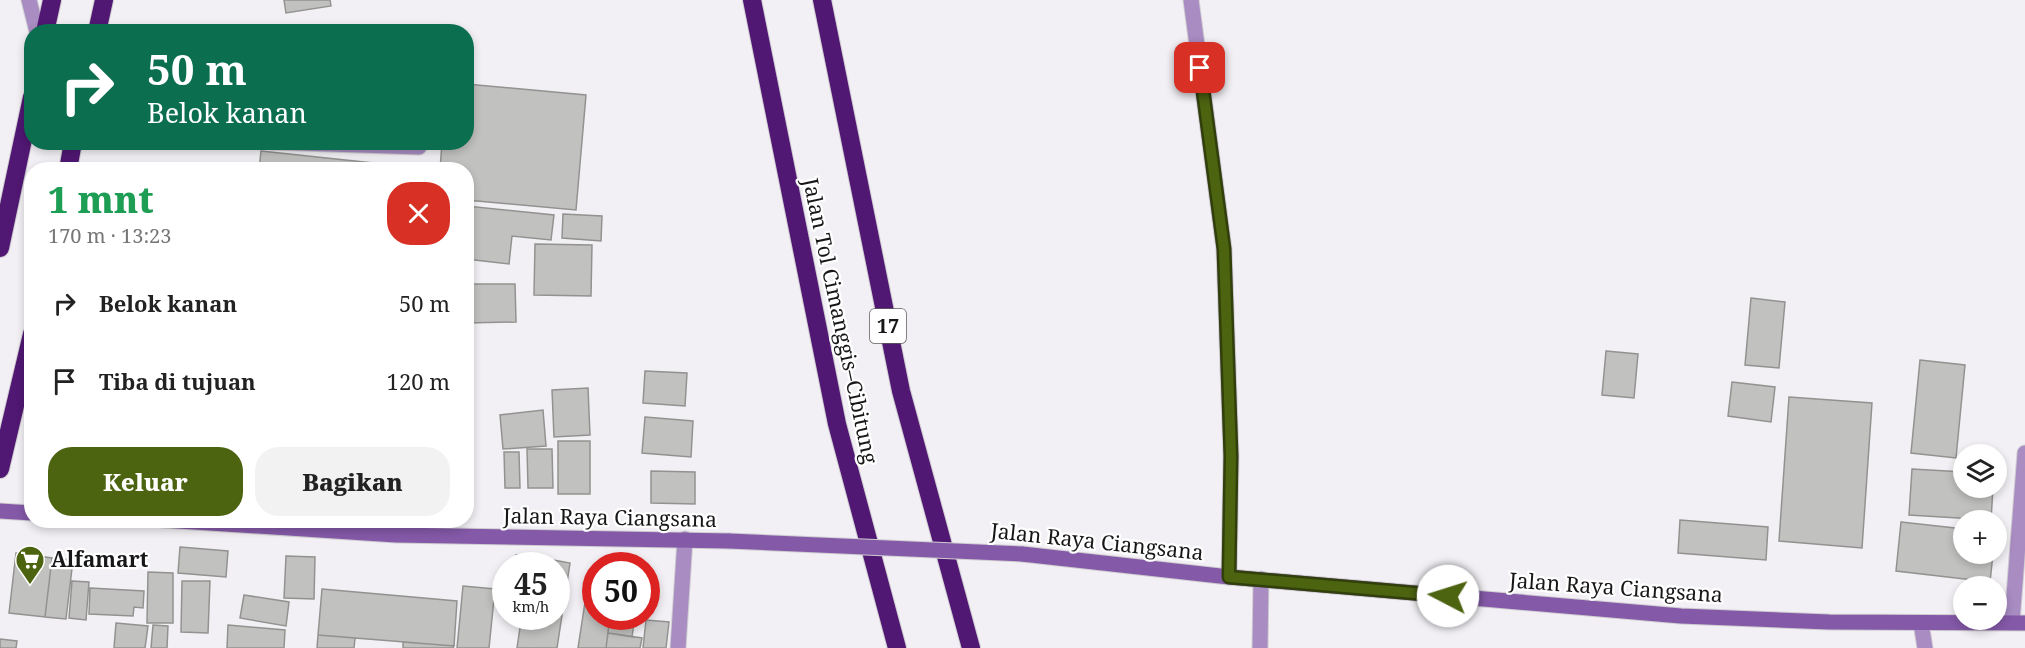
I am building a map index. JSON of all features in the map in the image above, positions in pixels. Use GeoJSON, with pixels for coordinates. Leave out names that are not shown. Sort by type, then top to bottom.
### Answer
{"type":"FeatureCollection","features":[{"type":"Feature","properties":{"kind":"highway"},"geometry":{"type":"LineString","coordinates":[[47,24],[52,0]]}},
{"type":"Feature","properties":{"kind":"highway"},"geometry":{"type":"LineString","coordinates":[[99,24],[104,0]]}},
{"type":"Feature","properties":{"kind":"highway","name":"Jalan Tol Cimanggis–Cibitung"},"geometry":{"type":"LineString","coordinates":[[752,0],[837,423],[897,648]]}},
{"type":"Feature","properties":{"kind":"highway","name":"17"},"geometry":{"type":"LineString","coordinates":[[822,0],[901,391],[971,648]]}},
{"type":"Feature","properties":{"kind":"highway"},"geometry":{"type":"LineString","coordinates":[[0,248],[24,135]]}},
{"type":"Feature","properties":{"kind":"highway"},"geometry":{"type":"LineString","coordinates":[[0,469],[24,368]]}},
{"type":"Feature","properties":{"kind":"main road"},"geometry":{"type":"LineString","coordinates":[[0,511],[24,512]]}},
{"type":"Feature","properties":{"kind":"main road","name":"Jalan Raya Ciangsana"},"geometry":{"type":"LineString","coordinates":[[287,528],[396,535],[685,539],[1022,554],[1229,577],[1681,616],[1921,623],[2018,622]]}},
{"type":"Feature","properties":{"kind":"street"},"geometry":{"type":"LineString","coordinates":[[29,0],[35,24]]}},
{"type":"Feature","properties":{"kind":"street"},"geometry":{"type":"LineString","coordinates":[[1191,0],[1224,249],[1231,456],[1229,577]]}},
{"type":"Feature","properties":{"kind":"street"},"geometry":{"type":"LineString","coordinates":[[2018,622],[2025,453]]}},
{"type":"Feature","properties":{"kind":"street"},"geometry":{"type":"LineString","coordinates":[[678,648],[685,539]]}},
{"type":"Feature","properties":{"kind":"street"},"geometry":{"type":"LineString","coordinates":[[1260,648],[1261,579]]}},
{"type":"Feature","properties":{"kind":"street"},"geometry":{"type":"LineString","coordinates":[[1921,623],[1925,648]]}},
{"type":"Feature","properties":{"kind":"building"},"geometry":{"type":"Polygon","coordinates":[[[284,0],[330,0],[331,6],[286,13],[284,0]]]}},
{"type":"Feature","properties":{"kind":"building"},"geometry":{"type":"Polygon","coordinates":[[[474,85],[586,95],[576,210],[474,201],[474,162],[441,162],[441,150],[474,150],[474,85]]]}},
{"type":"Feature","properties":{"kind":"building"},"geometry":{"type":"Polygon","coordinates":[[[261,151],[364,162],[260,162],[261,151]]]}},
{"type":"Feature","properties":{"kind":"building"},"geometry":{"type":"Polygon","coordinates":[[[474,207],[554,215],[551,240],[512,236],[509,264],[474,260],[474,207]]]}},
{"type":"Feature","properties":{"kind":"building"},"geometry":{"type":"Polygon","coordinates":[[[563,214],[602,216],[601,241],[562,238],[563,214]]]}},
{"type":"Feature","properties":{"kind":"building"},"geometry":{"type":"Polygon","coordinates":[[[535,244],[592,245],[591,296],[534,295],[535,244]]]}},
{"type":"Feature","properties":{"kind":"building"},"geometry":{"type":"Polygon","coordinates":[[[474,284],[515,284],[516,322],[474,323],[474,284]]]}},
{"type":"Feature","properties":{"kind":"building"},"geometry":{"type":"Polygon","coordinates":[[[1751,298],[1785,302],[1779,368],[1745,365],[1751,298]]]}},
{"type":"Feature","properties":{"kind":"building"},"geometry":{"type":"Polygon","coordinates":[[[1606,351],[1638,354],[1634,398],[1602,395],[1606,351]]]}},
{"type":"Feature","properties":{"kind":"building"},"geometry":{"type":"Polygon","coordinates":[[[1920,360],[1965,365],[1957,444],[1953,444],[1953,458],[1911,453],[1920,360]]]}},
{"type":"Feature","properties":{"kind":"building"},"geometry":{"type":"Polygon","coordinates":[[[645,371],[687,373],[685,406],[643,403],[645,371]]]}},
{"type":"Feature","properties":{"kind":"building"},"geometry":{"type":"Polygon","coordinates":[[[1732,382],[1775,387],[1771,422],[1728,416],[1732,382]]]}},
{"type":"Feature","properties":{"kind":"building"},"geometry":{"type":"Polygon","coordinates":[[[588,388],[590,435],[554,437],[552,390],[588,388]]]}},
{"type":"Feature","properties":{"kind":"building"},"geometry":{"type":"Polygon","coordinates":[[[1789,397],[1872,403],[1862,548],[1779,541],[1789,397]]]}},
{"type":"Feature","properties":{"kind":"building"},"geometry":{"type":"Polygon","coordinates":[[[543,410],[546,446],[503,449],[500,415],[543,410]]]}},
{"type":"Feature","properties":{"kind":"building"},"geometry":{"type":"Polygon","coordinates":[[[645,417],[693,421],[691,457],[642,453],[645,417]]]}},
{"type":"Feature","properties":{"kind":"building"},"geometry":{"type":"Polygon","coordinates":[[[558,441],[590,441],[590,494],[558,494],[558,441]]]}},
{"type":"Feature","properties":{"kind":"building"},"geometry":{"type":"Polygon","coordinates":[[[527,449],[552,449],[553,488],[528,488],[527,449]]]}},
{"type":"Feature","properties":{"kind":"building"},"geometry":{"type":"Polygon","coordinates":[[[504,452],[519,452],[520,488],[505,488],[504,452]]]}},
{"type":"Feature","properties":{"kind":"building"},"geometry":{"type":"Polygon","coordinates":[[[1912,469],[1953,471],[1953,498],[1992,498],[1992,510],[1953,510],[1953,518],[1909,515],[1912,469]]]}},
{"type":"Feature","properties":{"kind":"building"},"geometry":{"type":"Polygon","coordinates":[[[651,471],[695,472],[695,504],[651,503],[651,471]]]}},
{"type":"Feature","properties":{"kind":"building"},"geometry":{"type":"Polygon","coordinates":[[[1680,520],[1768,527],[1766,560],[1678,553],[1680,520]]]}},
{"type":"Feature","properties":{"kind":"building"},"geometry":{"type":"Polygon","coordinates":[[[1901,522],[1953,528],[1953,564],[1992,564],[1991,576],[1953,578],[1896,571],[1901,522]]]}},
{"type":"Feature","properties":{"kind":"building"},"geometry":{"type":"Polygon","coordinates":[[[180,547],[228,551],[226,577],[178,573],[180,547]]]}},
{"type":"Feature","properties":{"kind":"building","name":"Alfamart"},"geometry":{"type":"Polygon","coordinates":[[[16,553],[52,558],[45,617],[9,613],[16,553]]]}},
{"type":"Feature","properties":{"kind":"building"},"geometry":{"type":"Polygon","coordinates":[[[286,556],[315,557],[314,599],[284,598],[286,556]]]}},
{"type":"Feature","properties":{"kind":"building"},"geometry":{"type":"Polygon","coordinates":[[[52,558],[73,560],[66,619],[45,617],[52,558]]]}},
{"type":"Feature","properties":{"kind":"building"},"geometry":{"type":"Polygon","coordinates":[[[148,572],[173,573],[173,623],[147,623],[148,572]]]}},
{"type":"Feature","properties":{"kind":"building"},"geometry":{"type":"Polygon","coordinates":[[[72,581],[89,582],[86,620],[69,618],[72,581]]]}},
{"type":"Feature","properties":{"kind":"building"},"geometry":{"type":"Polygon","coordinates":[[[182,581],[210,581],[208,633],[181,632],[182,581]]]}},
{"type":"Feature","properties":{"kind":"building"},"geometry":{"type":"Polygon","coordinates":[[[463,586],[492,589],[489,648],[457,648],[463,586]]]}},
{"type":"Feature","properties":{"kind":"building"},"geometry":{"type":"Polygon","coordinates":[[[90,588],[144,591],[143,608],[134,607],[133,616],[89,614],[90,588]]]}},
{"type":"Feature","properties":{"kind":"building"},"geometry":{"type":"Polygon","coordinates":[[[322,589],[457,601],[454,646],[318,635],[322,589]]]}},
{"type":"Feature","properties":{"kind":"building"},"geometry":{"type":"Polygon","coordinates":[[[244,595],[289,602],[286,626],[240,618],[244,595]]]}},
{"type":"Feature","properties":{"kind":"building"},"geometry":{"type":"Polygon","coordinates":[[[660,621],[669,622],[666,648],[643,648],[645,630],[660,630],[660,621]]]}},
{"type":"Feature","properties":{"kind":"building"},"geometry":{"type":"Polygon","coordinates":[[[582,622],[582,630],[608,630],[606,648],[578,648],[582,622]]]}},
{"type":"Feature","properties":{"kind":"building"},"geometry":{"type":"Polygon","coordinates":[[[116,623],[148,626],[145,648],[114,648],[116,623]]]}},
{"type":"Feature","properties":{"kind":"building"},"geometry":{"type":"Polygon","coordinates":[[[153,625],[168,626],[167,648],[151,648],[153,625]]]}},
{"type":"Feature","properties":{"kind":"building"},"geometry":{"type":"Polygon","coordinates":[[[228,625],[285,630],[284,648],[227,648],[228,625]]]}},
{"type":"Feature","properties":{"kind":"building"},"geometry":{"type":"Polygon","coordinates":[[[520,630],[560,630],[557,648],[517,648],[520,630]]]}},
{"type":"Feature","properties":{"kind":"building"},"geometry":{"type":"Polygon","coordinates":[[[608,630],[633,630],[632,637],[608,633],[608,630]]]}},
{"type":"Feature","properties":{"kind":"building"},"geometry":{"type":"Polygon","coordinates":[[[608,633],[642,638],[640,648],[606,648],[608,633]]]}},
{"type":"Feature","properties":{"kind":"building"},"geometry":{"type":"Polygon","coordinates":[[[318,635],[355,638],[354,648],[317,648],[318,635]]]}},
{"type":"Feature","properties":{"kind":"building"},"geometry":{"type":"Polygon","coordinates":[[[0,639],[17,641],[16,648],[0,648],[0,639]]]}},
{"type":"Feature","properties":{"kind":"building"},"geometry":{"type":"Polygon","coordinates":[[[403,642],[454,646],[453,648],[403,648],[403,642]]]}},
{"type":"Feature","properties":{"kind":"place","name":"Alfamart"},"geometry":{"type":"Point","coordinates":[30,586]}},
{"type":"Feature","properties":{"kind":"route"},"geometry":{"type":"LineString","coordinates":[[1200,68],[1224,249],[1231,456],[1229,577],[1448,596]]}}]}
